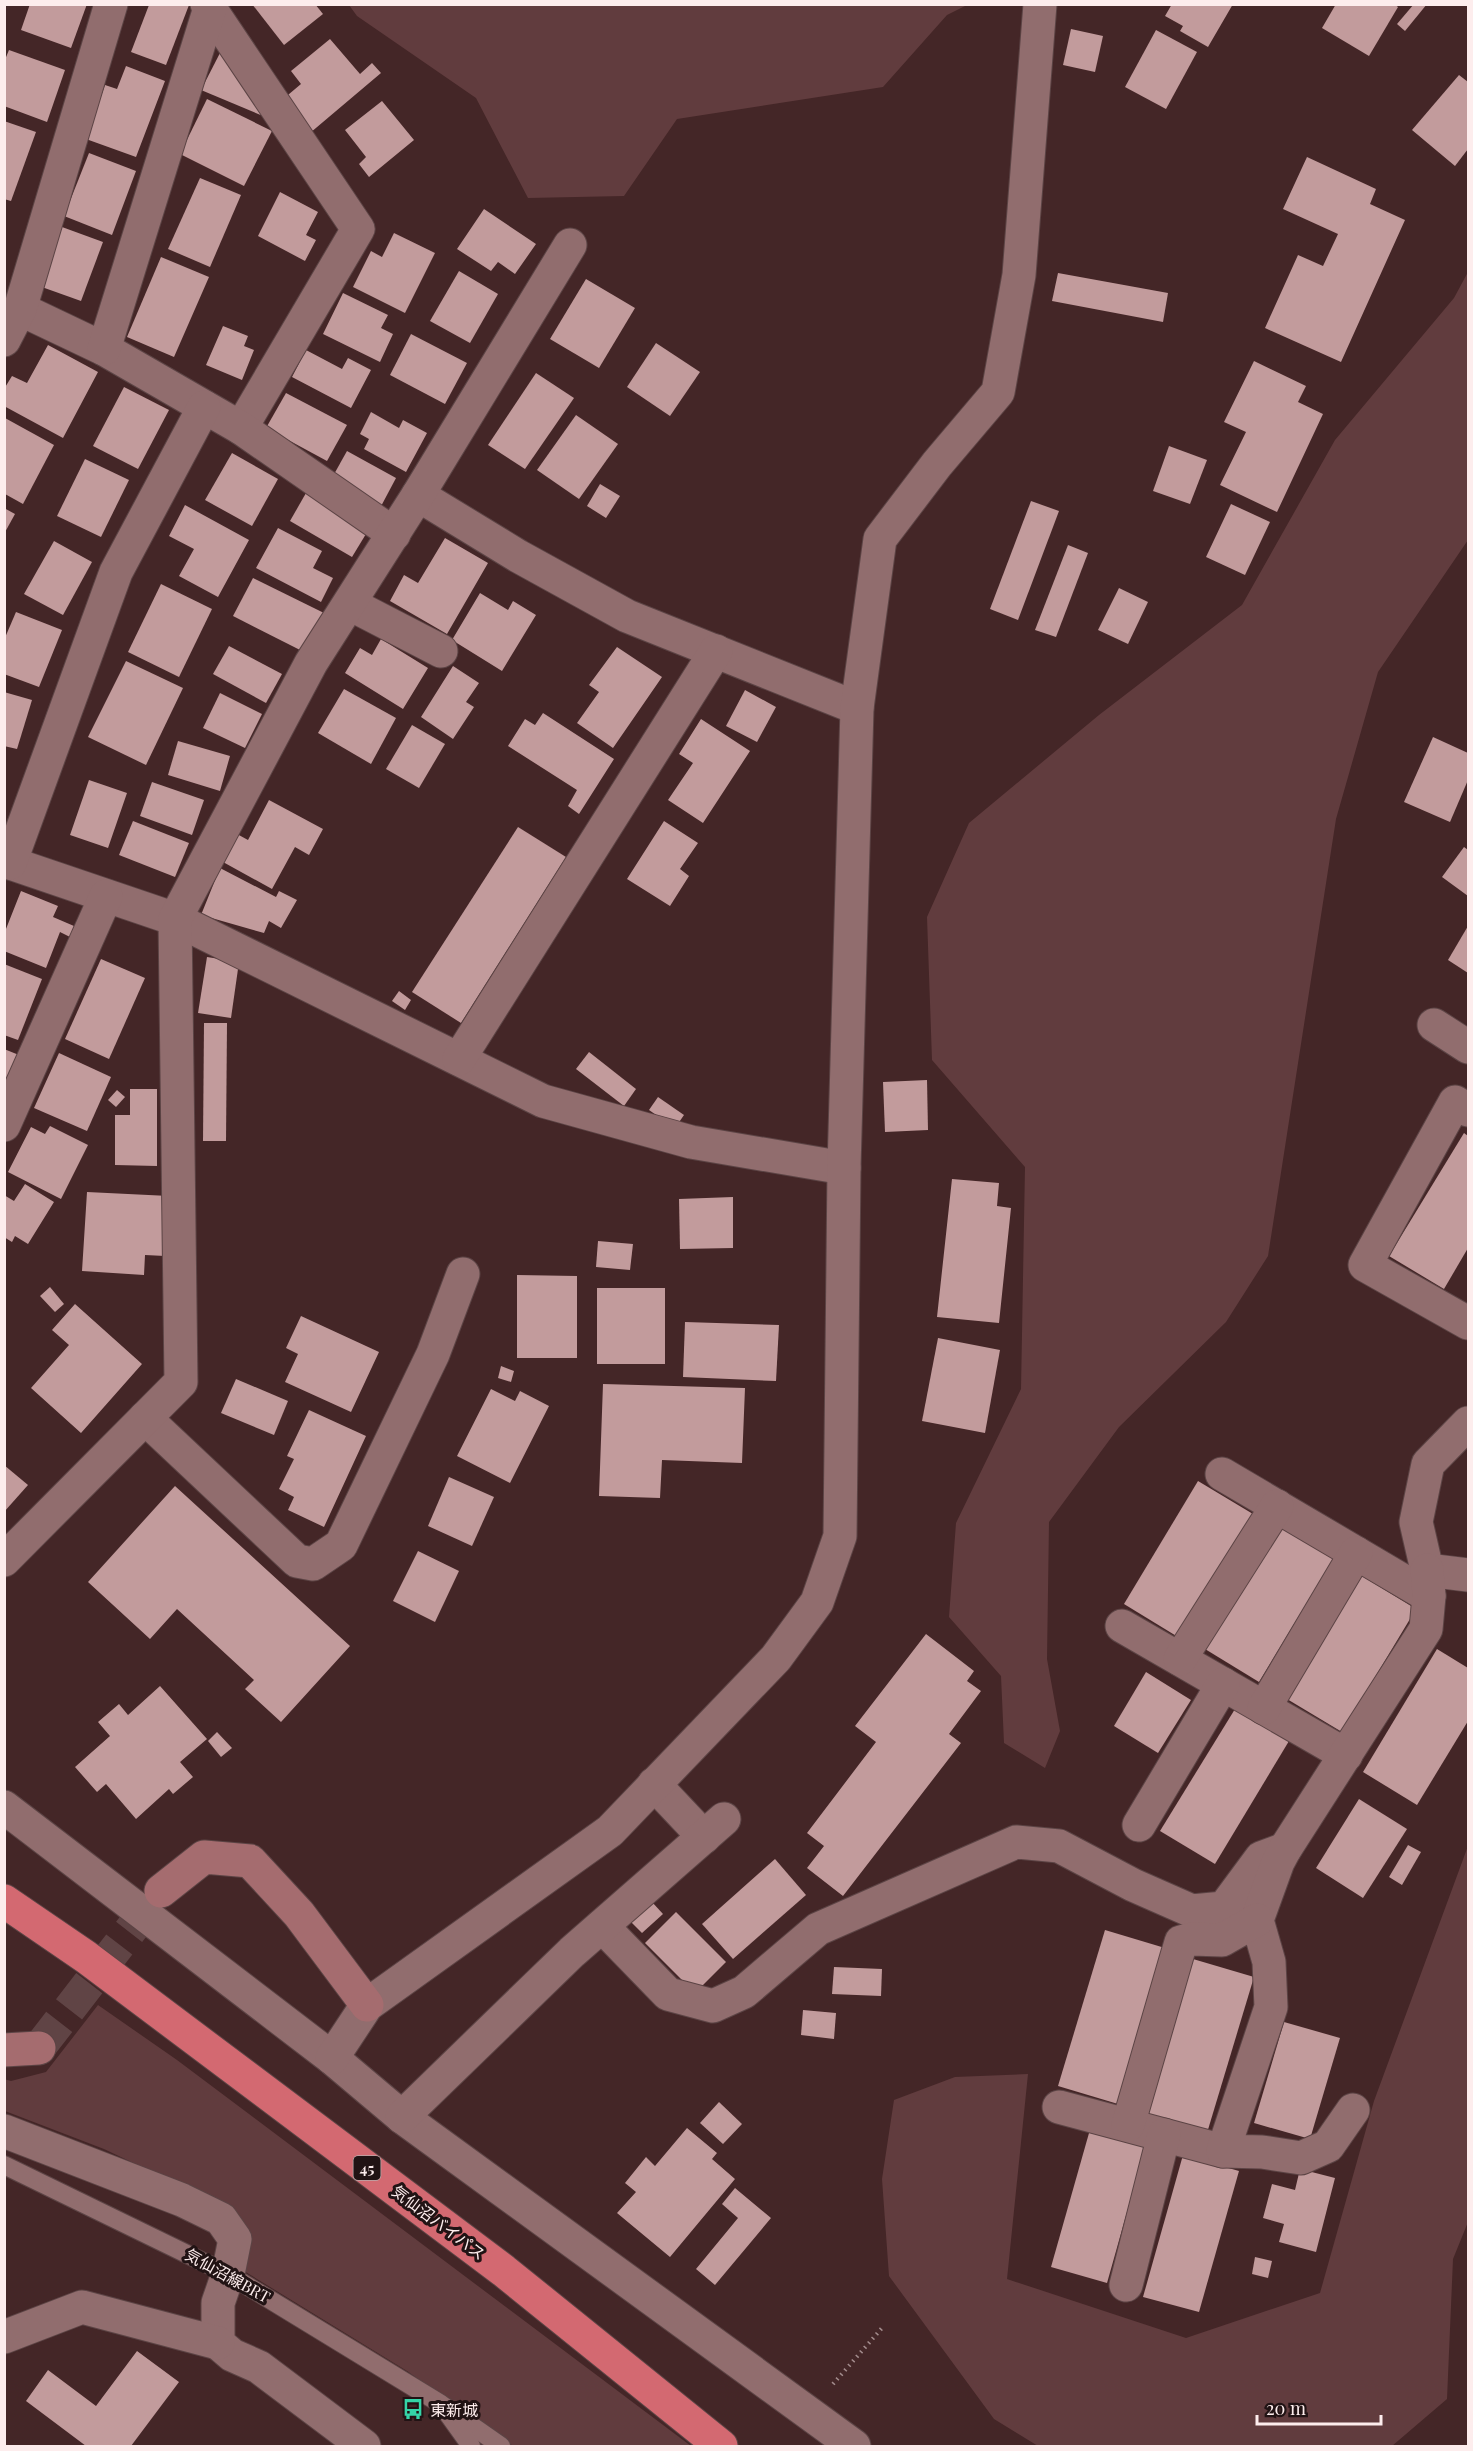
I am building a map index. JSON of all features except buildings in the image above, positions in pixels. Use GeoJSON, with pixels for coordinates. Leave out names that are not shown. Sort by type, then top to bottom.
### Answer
{"type":"FeatureCollection","features":[{"type":"Feature","properties":{"kind":"highway","name":"気仙沼バイパス"},"geometry":{"type":"LineString","coordinates":[[4,1901],[86,1958],[504,2271],[721,2446]]}},
{"type":"Feature","properties":{"kind":"street"},"geometry":{"type":"LineString","coordinates":[[4,340],[20,309],[111,4]]}},
{"type":"Feature","properties":{"kind":"street"},"geometry":{"type":"LineString","coordinates":[[332,2058],[367,2006],[663,1794],[776,1658],[817,1602],[840,1536],[844,1167],[857,708],[880,539],[937,464],[998,392],[1019,275],[1040,4]]}},
{"type":"Feature","properties":{"kind":"street"},"geometry":{"type":"LineString","coordinates":[[104,350],[208,6]]}},
{"type":"Feature","properties":{"kind":"street"},"geometry":{"type":"LineString","coordinates":[[208,6],[358,229],[241,428]]}},
{"type":"Feature","properties":{"kind":"street"},"geometry":{"type":"LineString","coordinates":[[4,1560],[181,1382],[175,919],[311,663],[394,534],[570,245]]}},
{"type":"Feature","properties":{"kind":"street"},"geometry":{"type":"LineString","coordinates":[[20,309],[104,350],[241,428],[394,534]]}},
{"type":"Feature","properties":{"kind":"street"},"geometry":{"type":"LineString","coordinates":[[204,407],[116,572],[7,862],[175,919],[543,1101],[691,1142],[844,1167]]}},
{"type":"Feature","properties":{"kind":"street"},"geometry":{"type":"LineString","coordinates":[[418,495],[519,556],[627,616],[857,708]]}},
{"type":"Feature","properties":{"kind":"street"},"geometry":{"type":"LineString","coordinates":[[350,604],[441,651]]}},
{"type":"Feature","properties":{"kind":"street"},"geometry":{"type":"LineString","coordinates":[[459,1059],[716,651]]}},
{"type":"Feature","properties":{"kind":"street"},"geometry":{"type":"LineString","coordinates":[[4,1125],[106,896]]}},
{"type":"Feature","properties":{"kind":"street"},"geometry":{"type":"LineString","coordinates":[[1434,1025],[1468,1047]]}},
{"type":"Feature","properties":{"kind":"street"},"geometry":{"type":"LineString","coordinates":[[1468,1110],[1455,1102],[1365,1265],[1468,1323]]}},
{"type":"Feature","properties":{"kind":"street"},"geometry":{"type":"LineString","coordinates":[[145,1418],[297,1561],[313,1564],[341,1545],[433,1354],[463,1275]]}},
{"type":"Feature","properties":{"kind":"street"},"geometry":{"type":"LineString","coordinates":[[1223,2151],[1271,2007],[1269,1962],[1257,1920],[1285,1849],[1426,1629],[1428,1583],[1416,1522],[1428,1464],[1468,1423]]}},
{"type":"Feature","properties":{"kind":"street"},"geometry":{"type":"LineString","coordinates":[[1222,1474],[1356,1553],[1428,1583],[1468,1575]]}},
{"type":"Feature","properties":{"kind":"street"},"geometry":{"type":"LineString","coordinates":[[1180,1659],[1277,1506]]}},
{"type":"Feature","properties":{"kind":"street"},"geometry":{"type":"LineString","coordinates":[[1264,1708],[1356,1553]]}},
{"type":"Feature","properties":{"kind":"street"},"geometry":{"type":"LineString","coordinates":[[1122,1626],[1346,1755]]}},
{"type":"Feature","properties":{"kind":"street"},"geometry":{"type":"LineString","coordinates":[[1139,1825],[1223,1684]]}},
{"type":"Feature","properties":{"kind":"street"},"geometry":{"type":"LineString","coordinates":[[402,2117],[602,1926],[714,1828],[663,1794]]}},
{"type":"Feature","properties":{"kind":"street"},"geometry":{"type":"LineString","coordinates":[[4,1807],[332,2058],[402,2117],[854,2446]]}},
{"type":"Feature","properties":{"kind":"street"},"geometry":{"type":"LineString","coordinates":[[602,1926],[668,1994],[713,2006],[744,1992],[818,1929],[1016,1842],[1059,1846],[1133,1885],[1192,1911],[1224,1908],[1261,1858],[1285,1849]]}},
{"type":"Feature","properties":{"kind":"street"},"geometry":{"type":"LineString","coordinates":[[161,1890],[204,1857],[250,1861],[299,1914],[367,2006]]}},
{"type":"Feature","properties":{"kind":"street"},"geometry":{"type":"LineString","coordinates":[[1128,2125],[1180,1942],[1192,1939],[1222,1940],[1257,1920]]}},
{"type":"Feature","properties":{"kind":"street"},"geometry":{"type":"LineString","coordinates":[[4,2050],[39,2049]]}},
{"type":"Feature","properties":{"kind":"street"},"geometry":{"type":"LineString","coordinates":[[1059,2107],[1223,2151],[1262,2152],[1301,2158],[1328,2146],[1353,2110]]}},
{"type":"Feature","properties":{"kind":"street"},"geometry":{"type":"LineString","coordinates":[[4,2131],[182,2200],[221,2219],[235,2239],[228,2274],[218,2303],[218,2343]]}},
{"type":"Feature","properties":{"kind":"street"},"geometry":{"type":"LineString","coordinates":[[1126,2285],[1164,2135]]}},
{"type":"Feature","properties":{"kind":"street"},"geometry":{"type":"LineString","coordinates":[[4,2337],[82,2307],[218,2343],[232,2355],[259,2367],[364,2446]]}},
{"type":"Feature","properties":{"kind":"lane","name":"気仙沼線BRT"},"geometry":{"type":"LineString","coordinates":[[4,2165],[228,2274],[441,2404],[501,2446]]}},
{"type":"Feature","properties":{"kind":"lane","name":"気仙沼線BRT"},"geometry":{"type":"LineString","coordinates":[[441,2404],[471,2446]]}},
{"type":"Feature","properties":{"kind":"path"},"geometry":{"type":"LineString","coordinates":[[808,2412],[882,2328]]}},
{"type":"Feature","properties":{"kind":"shaded area"},"geometry":{"type":"Polygon","coordinates":[[[349,5],[967,5],[947,15],[883,87],[677,119],[624,196],[528,198],[476,98],[357,16],[349,5]]]}},
{"type":"Feature","properties":{"kind":"shaded area"},"geometry":{"type":"Polygon","coordinates":[[[1468,272],[1468,540],[1378,672],[1336,819],[1268,1256],[1226,1322],[1119,1427],[1049,1522],[1047,1659],[1060,1731],[1045,1768],[1004,1743],[1001,1676],[949,1617],[956,1523],[1021,1389],[1025,1167],[932,1060],[927,917],[969,823],[1099,715],[1242,605],[1335,440],[1454,298],[1468,272]]]}},
{"type":"Feature","properties":{"kind":"shaded area"},"geometry":{"type":"Polygon","coordinates":[[[1468,1846],[1468,2222],[1453,2259],[1447,2399],[1392,2446],[1038,2446],[994,2419],[889,2276],[882,2179],[894,2100],[955,2077],[1028,2074],[1007,2279],[1186,2338],[1320,2293],[1374,2101],[1468,1846]]]}},
{"type":"Feature","properties":{"kind":"shaded area"},"geometry":{"type":"Polygon","coordinates":[[[98,2005],[177,2060],[691,2446],[513,2446],[407,2371],[244,2271],[205,2197],[104,2149],[5,2111],[4,2079],[11,2081],[46,2072],[98,2005]]]}},
{"type":"Feature","properties":{"kind":"tunnel"},"geometry":{"type":"LineString","coordinates":[[39,2048],[160,1892]]}},
{"type":"Feature","properties":{"kind":"place","name":"東新城"},"geometry":{"type":"Point","coordinates":[413,2409]}}]}
